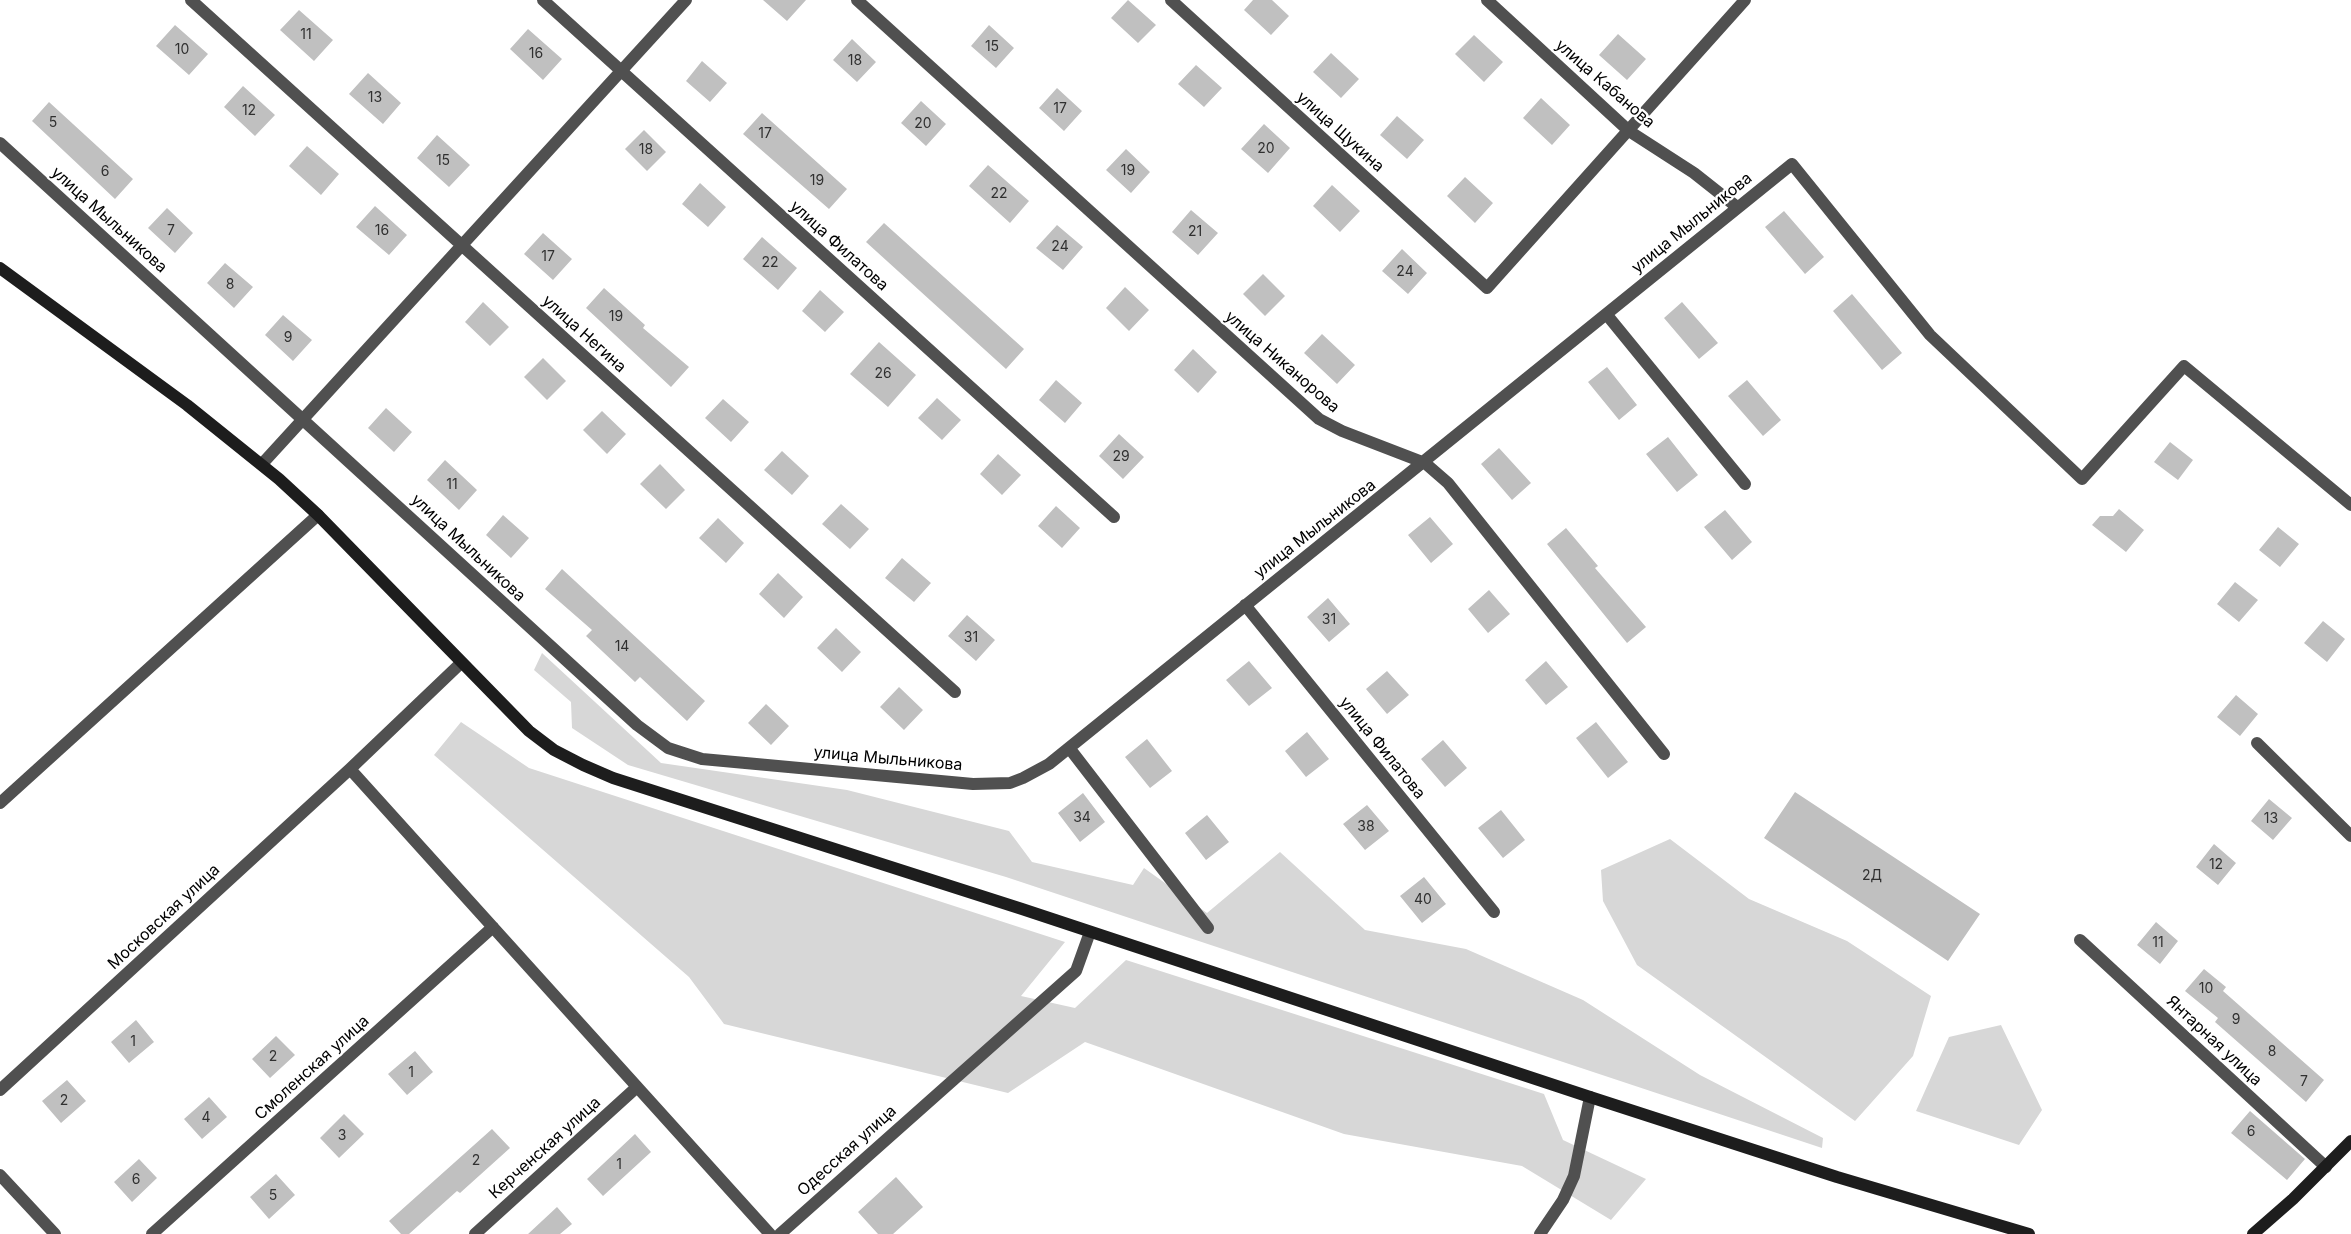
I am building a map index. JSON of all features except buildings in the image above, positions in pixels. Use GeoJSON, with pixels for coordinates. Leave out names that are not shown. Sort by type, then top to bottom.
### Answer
{"type":"FeatureCollection","features":[{"type":"Feature","properties":{"kind":"street","name":"улица Негина"},"geometry":{"type":"LineString","coordinates":[[191,0],[955,692]]}},
{"type":"Feature","properties":{"kind":"street","name":"улица Филатова"},"geometry":{"type":"LineString","coordinates":[[543,0],[1114,517]]}},
{"type":"Feature","properties":{"kind":"street"},"geometry":{"type":"LineString","coordinates":[[262,464],[460,245],[687,0]]}},
{"type":"Feature","properties":{"kind":"street","name":"улица Никанорова"},"geometry":{"type":"LineString","coordinates":[[857,0],[1319,419],[1342,432],[1425,463],[1448,483],[1664,754]]}},
{"type":"Feature","properties":{"kind":"street","name":"улица Щукина"},"geometry":{"type":"LineString","coordinates":[[1171,0],[1487,288],[1629,131]]}},
{"type":"Feature","properties":{"kind":"street","name":"улица Кабанова"},"geometry":{"type":"LineString","coordinates":[[1487,0],[1629,131],[1701,178],[1737,207]]}},
{"type":"Feature","properties":{"kind":"street"},"geometry":{"type":"LineString","coordinates":[[1629,131],[1745,0]]}},
{"type":"Feature","properties":{"kind":"street","name":"улица Мыльникова"},"geometry":{"type":"LineString","coordinates":[[0,143],[637,725],[668,748],[702,759],[973,783],[1010,783],[1050,764],[1792,164],[1930,335],[2082,479],[2184,366],[2351,505]]}},
{"type":"Feature","properties":{"kind":"street"},"geometry":{"type":"LineString","coordinates":[[0,268],[187,405],[262,464],[318,515],[529,731],[554,750],[613,778],[1837,1177],[2029,1234]]}},
{"type":"Feature","properties":{"kind":"street"},"geometry":{"type":"LineString","coordinates":[[1607,315],[1745,484]]}},
{"type":"Feature","properties":{"kind":"street"},"geometry":{"type":"LineString","coordinates":[[0,803],[318,515]]}},
{"type":"Feature","properties":{"kind":"street","name":"улица Филатова"},"geometry":{"type":"LineString","coordinates":[[1245,605],[1494,912]]}},
{"type":"Feature","properties":{"kind":"street","name":"Московская улица"},"geometry":{"type":"LineString","coordinates":[[0,1090],[350,769],[461,663]]}},
{"type":"Feature","properties":{"kind":"street"},"geometry":{"type":"LineString","coordinates":[[2257,743],[2351,836]]}},
{"type":"Feature","properties":{"kind":"street"},"geometry":{"type":"LineString","coordinates":[[1070,749],[1208,928]]}},
{"type":"Feature","properties":{"kind":"street"},"geometry":{"type":"LineString","coordinates":[[350,769],[770,1234]]}},
{"type":"Feature","properties":{"kind":"street","name":"Смоленская улица"},"geometry":{"type":"LineString","coordinates":[[152,1234],[493,927]]}},
{"type":"Feature","properties":{"kind":"street","name":"Одесская улица"},"geometry":{"type":"LineString","coordinates":[[780,1234],[1076,971],[1090,932]]}},
{"type":"Feature","properties":{"kind":"street","name":"Янтарная улица"},"geometry":{"type":"LineString","coordinates":[[2080,940],[2326,1167]]}},
{"type":"Feature","properties":{"kind":"street","name":"Керченская улица"},"geometry":{"type":"LineString","coordinates":[[475,1234],[637,1087]]}},
{"type":"Feature","properties":{"kind":"street"},"geometry":{"type":"LineString","coordinates":[[1540,1234],[1563,1200],[1574,1176],[1590,1097]]}},
{"type":"Feature","properties":{"kind":"street"},"geometry":{"type":"LineString","coordinates":[[2253,1234],[2294,1199],[2351,1142]]}},
{"type":"Feature","properties":{"kind":"street"},"geometry":{"type":"LineString","coordinates":[[0,1175],[56,1234]]}},
{"type":"Feature","properties":{"kind":"shaded area"},"geometry":{"type":"Polygon","coordinates":[[[542,653],[661,763],[847,790],[1009,831],[1032,862],[1133,885],[1144,868],[1207,913],[1280,852],[1365,930],[1466,949],[1583,1000],[1700,1075],[1823,1138],[1822,1148],[1006,877],[628,765],[572,728],[571,702],[534,670],[542,653]]]}},
{"type":"Feature","properties":{"kind":"shaded area"},"geometry":{"type":"Polygon","coordinates":[[[461,722],[529,768],[1065,942],[1021,996],[1075,1008],[1126,960],[1544,1094],[1563,1140],[1646,1179],[1611,1220],[1522,1166],[1344,1134],[1085,1042],[1008,1093],[724,1024],[689,977],[434,755],[461,722]]]}},
{"type":"Feature","properties":{"kind":"shaded area"},"geometry":{"type":"Polygon","coordinates":[[[1670,839],[1749,899],[1847,941],[1931,996],[1913,1056],[1855,1121],[1637,965],[1603,901],[1601,870],[1670,839]]]}},
{"type":"Feature","properties":{"kind":"shaded area"},"geometry":{"type":"Polygon","coordinates":[[[2001,1025],[2042,1110],[2019,1145],[1916,1111],[1949,1037],[2001,1025]]]}}]}
